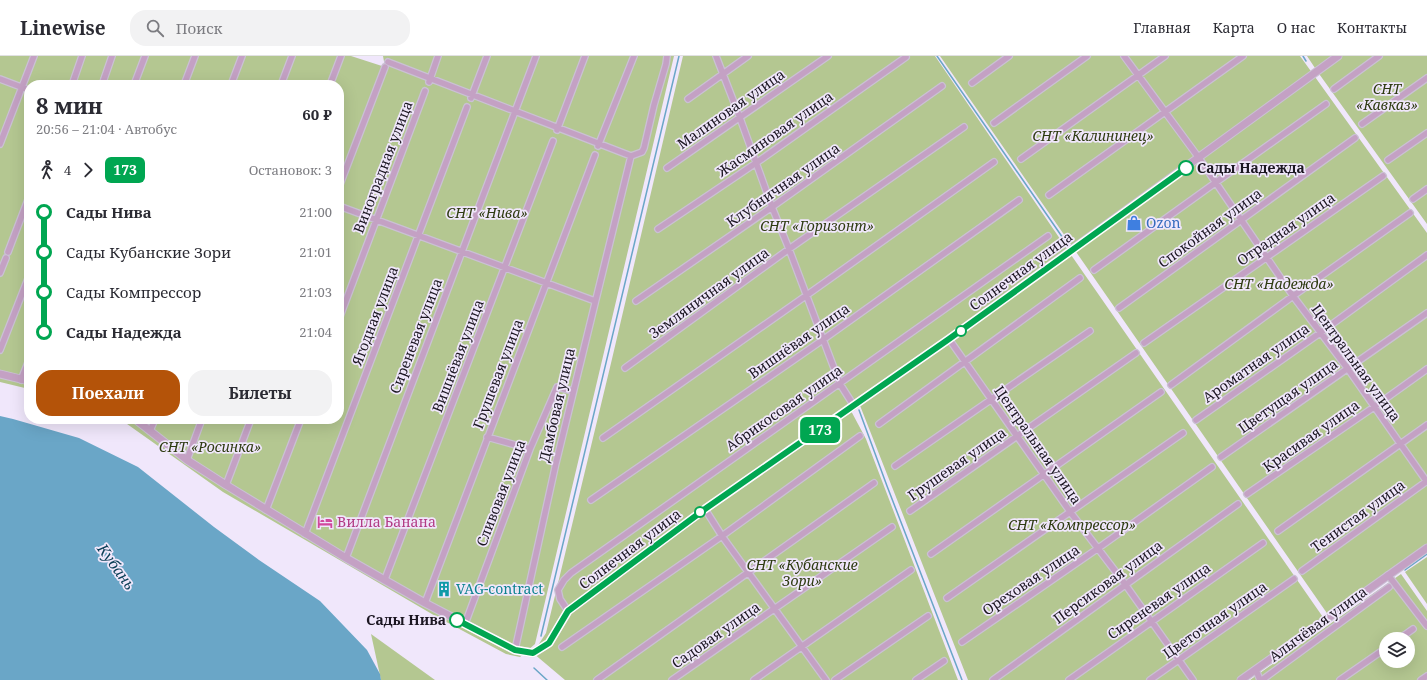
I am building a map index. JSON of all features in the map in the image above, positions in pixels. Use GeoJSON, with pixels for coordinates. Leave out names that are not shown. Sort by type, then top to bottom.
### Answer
{"type":"FeatureCollection","features":[{"type":"Feature","properties":{"kind":"street"},"geometry":{"type":"LineString","coordinates":[[25,80],[34,56]]}},
{"type":"Feature","properties":{"kind":"street"},"geometry":{"type":"LineString","coordinates":[[74,80],[82,56]]}},
{"type":"Feature","properties":{"kind":"street"},"geometry":{"type":"LineString","coordinates":[[104,80],[112,56]]}},
{"type":"Feature","properties":{"kind":"street"},"geometry":{"type":"LineString","coordinates":[[136,80],[145,56]]}},
{"type":"Feature","properties":{"kind":"street"},"geometry":{"type":"LineString","coordinates":[[186,80],[195,56]]}},
{"type":"Feature","properties":{"kind":"street"},"geometry":{"type":"LineString","coordinates":[[233,80],[242,56]]}},
{"type":"Feature","properties":{"kind":"street"},"geometry":{"type":"LineString","coordinates":[[283,80],[292,56]]}},
{"type":"Feature","properties":{"kind":"street"},"geometry":{"type":"LineString","coordinates":[[344,174],[387,65],[387,56]]}},
{"type":"Feature","properties":{"kind":"street"},"geometry":{"type":"LineString","coordinates":[[430,78],[438,56]]}},
{"type":"Feature","properties":{"kind":"street"},"geometry":{"type":"LineString","coordinates":[[471,97],[487,56]]}},
{"type":"Feature","properties":{"kind":"street","name":"Сиреневая улица"},"geometry":{"type":"LineString","coordinates":[[346,558],[536,56]]}},
{"type":"Feature","properties":{"kind":"street"},"geometry":{"type":"LineString","coordinates":[[557,129],[585,56]]}},
{"type":"Feature","properties":{"kind":"street"},"geometry":{"type":"LineString","coordinates":[[599,145],[634,56]]}},
{"type":"Feature","properties":{"kind":"street"},"geometry":{"type":"LineString","coordinates":[[387,65],[430,78],[471,97],[632,156],[642,152],[644,148],[667,56]]}},
{"type":"Feature","properties":{"kind":"street"},"geometry":{"type":"LineString","coordinates":[[716,56],[840,384],[854,406]]}},
{"type":"Feature","properties":{"kind":"street"},"geometry":{"type":"LineString","coordinates":[[688,99],[748,56]]}},
{"type":"Feature","properties":{"kind":"street","name":"Малиновая улица"},"geometry":{"type":"LineString","coordinates":[[667,168],[828,56]]}},
{"type":"Feature","properties":{"kind":"street"},"geometry":{"type":"LineString","coordinates":[[972,83],[1009,56]]}},
{"type":"Feature","properties":{"kind":"street"},"geometry":{"type":"LineString","coordinates":[[994,123],[1087,56]]}},
{"type":"Feature","properties":{"kind":"street","name":"Центральная улица"},"geometry":{"type":"LineString","coordinates":[[1124,56],[1199,158],[1293,296],[1348,369],[1427,482]]}},
{"type":"Feature","properties":{"kind":"street"},"geometry":{"type":"LineString","coordinates":[[1021,159],[1165,56]]}},
{"type":"Feature","properties":{"kind":"street"},"geometry":{"type":"LineString","coordinates":[[1049,195],[1243,56]]}},
{"type":"Feature","properties":{"kind":"street","name":"Солнечная улица"},"geometry":{"type":"LineString","coordinates":[[515,650],[533,653],[549,643],[568,611],[705,509],[949,339],[1338,56]]}},
{"type":"Feature","properties":{"kind":"street"},"geometry":{"type":"LineString","coordinates":[[1334,89],[1379,56]]}},
{"type":"Feature","properties":{"kind":"street"},"geometry":{"type":"LineString","coordinates":[[332,80],[340,57]]}},
{"type":"Feature","properties":{"kind":"street","name":"Жасминовая улица"},"geometry":{"type":"LineString","coordinates":[[658,229],[756,163],[906,57]]}},
{"type":"Feature","properties":{"kind":"street"},"geometry":{"type":"LineString","coordinates":[[1362,124],[1427,78]]}},
{"type":"Feature","properties":{"kind":"street"},"geometry":{"type":"LineString","coordinates":[[0,79],[22,88]]}},
{"type":"Feature","properties":{"kind":"street"},"geometry":{"type":"LineString","coordinates":[[0,144],[24,83]]}},
{"type":"Feature","properties":{"kind":"street","name":"Клубничная улица"},"geometry":{"type":"LineString","coordinates":[[636,301],[772,207],[942,86]]}},
{"type":"Feature","properties":{"kind":"street","name":"Виноградная улица"},"geometry":{"type":"LineString","coordinates":[[344,306],[425,91]]}},
{"type":"Feature","properties":{"kind":"street"},"geometry":{"type":"LineString","coordinates":[[1094,270],[1326,104]]}},
{"type":"Feature","properties":{"kind":"street","name":"Ягодная улица"},"geometry":{"type":"LineString","coordinates":[[305,534],[467,107]]}},
{"type":"Feature","properties":{"kind":"street","name":"Земляничная улица"},"geometry":{"type":"LineString","coordinates":[[625,368],[964,127]]}},
{"type":"Feature","properties":{"kind":"street"},"geometry":{"type":"LineString","coordinates":[[1388,160],[1427,133]]}},
{"type":"Feature","properties":{"kind":"street","name":"Спокойная улица"},"geometry":{"type":"LineString","coordinates":[[1119,308],[1355,138]]}},
{"type":"Feature","properties":{"kind":"street","name":"Вишнёвая улица"},"geometry":{"type":"LineString","coordinates":[[385,580],[553,141]]}},
{"type":"Feature","properties":{"kind":"street","name":"Грушевая улица"},"geometry":{"type":"LineString","coordinates":[[425,603],[595,155]]}},
{"type":"Feature","properties":{"kind":"street","name":"Дамбовая улица"},"geometry":{"type":"LineString","coordinates":[[515,650],[573,391],[632,156]]}},
{"type":"Feature","properties":{"kind":"street"},"geometry":{"type":"LineString","coordinates":[[603,438],[994,162]]}},
{"type":"Feature","properties":{"kind":"street","name":"Отрадная улица"},"geometry":{"type":"LineString","coordinates":[[1144,343],[1383,176]]}},
{"type":"Feature","properties":{"kind":"street"},"geometry":{"type":"LineString","coordinates":[[1413,199],[1427,189]]}},
{"type":"Feature","properties":{"kind":"street","name":"Вишнёвая улица"},"geometry":{"type":"LineString","coordinates":[[590,500],[824,339],[1019,200]]}},
{"type":"Feature","properties":{"kind":"street"},"geometry":{"type":"LineString","coordinates":[[344,208],[595,302]]}},
{"type":"Feature","properties":{"kind":"street"},"geometry":{"type":"LineString","coordinates":[[0,273],[24,210]]}},
{"type":"Feature","properties":{"kind":"street"},"geometry":{"type":"LineString","coordinates":[[1171,384],[1410,213]]}},
{"type":"Feature","properties":{"kind":"street","name":"Абрикосовая улица"},"geometry":{"type":"LineString","coordinates":[[568,611],[560,599],[558,590],[564,580],[571,573],[1048,236]]}},
{"type":"Feature","properties":{"kind":"street","name":"Ароматная улица"},"geometry":{"type":"LineString","coordinates":[[1196,420],[1320,333],[1427,255]]}},
{"type":"Feature","properties":{"kind":"street"},"geometry":{"type":"LineString","coordinates":[[879,424],[1080,278]]}},
{"type":"Feature","properties":{"kind":"street"},"geometry":{"type":"LineString","coordinates":[[0,350],[24,289]]}},
{"type":"Feature","properties":{"kind":"street","name":"Цветущая улица"},"geometry":{"type":"LineString","coordinates":[[1221,457],[1427,313]]}},
{"type":"Feature","properties":{"kind":"street"},"geometry":{"type":"LineString","coordinates":[[895,466],[1090,331]]}},
{"type":"Feature","properties":{"kind":"street","name":"Центральная улица"},"geometry":{"type":"LineString","coordinates":[[949,339],[1070,513],[1125,584],[1192,680]]}},
{"type":"Feature","properties":{"kind":"street","name":"Грушевая улица"},"geometry":{"type":"LineString","coordinates":[[910,511],[1136,353]]}},
{"type":"Feature","properties":{"kind":"street","name":"Красивая улица"},"geometry":{"type":"LineString","coordinates":[[1247,494],[1427,369]]}},
{"type":"Feature","properties":{"kind":"street"},"geometry":{"type":"LineString","coordinates":[[21,380],[24,372]]}},
{"type":"Feature","properties":{"kind":"street"},"geometry":{"type":"LineString","coordinates":[[0,374],[24,380]]}},
{"type":"Feature","properties":{"kind":"street","name":"Сливовая улица"},"geometry":{"type":"LineString","coordinates":[[465,624],[530,449],[556,387],[573,391]]}},
{"type":"Feature","properties":{"kind":"street"},"geometry":{"type":"LineString","coordinates":[[931,554],[1161,392]]}},
{"type":"Feature","properties":{"kind":"street"},"geometry":{"type":"LineString","coordinates":[[141,424],[187,460],[305,534],[425,603],[515,650]]}},
{"type":"Feature","properties":{"kind":"street"},"geometry":{"type":"LineString","coordinates":[[150,431],[153,424]]}},
{"type":"Feature","properties":{"kind":"street"},"geometry":{"type":"LineString","coordinates":[[187,460],[200,424]]}},
{"type":"Feature","properties":{"kind":"street"},"geometry":{"type":"LineString","coordinates":[[226,485],[249,424]]}},
{"type":"Feature","properties":{"kind":"street"},"geometry":{"type":"LineString","coordinates":[[266,510],[299,424]]}},
{"type":"Feature","properties":{"kind":"street"},"geometry":{"type":"LineString","coordinates":[[1278,531],[1427,425]]}},
{"type":"Feature","properties":{"kind":"street"},"geometry":{"type":"LineString","coordinates":[[947,598],[1183,433]]}},
{"type":"Feature","properties":{"kind":"street"},"geometry":{"type":"LineString","coordinates":[[562,647],[722,536],[860,436]]}},
{"type":"Feature","properties":{"kind":"street"},"geometry":{"type":"LineString","coordinates":[[487,437],[530,449]]}},
{"type":"Feature","properties":{"kind":"street","name":"Ореховая улица"},"geometry":{"type":"LineString","coordinates":[[962,642],[1097,549],[1212,467]]}},
{"type":"Feature","properties":{"kind":"street","name":"Тенистая улица"},"geometry":{"type":"LineString","coordinates":[[1302,571],[1427,482]]}},
{"type":"Feature","properties":{"kind":"street"},"geometry":{"type":"LineString","coordinates":[[597,680],[874,483]]}},
{"type":"Feature","properties":{"kind":"street","name":"Персиковая улица"},"geometry":{"type":"LineString","coordinates":[[993,680],[1238,504]]}},
{"type":"Feature","properties":{"kind":"street"},"geometry":{"type":"LineString","coordinates":[[705,509],[722,536],[826,680]]}},
{"type":"Feature","properties":{"kind":"street","name":"Садовая улица"},"geometry":{"type":"LineString","coordinates":[[672,680],[892,527]]}},
{"type":"Feature","properties":{"kind":"street","name":"Сиреневая улица"},"geometry":{"type":"LineString","coordinates":[[1069,680],[1263,543]]}},
{"type":"Feature","properties":{"kind":"street"},"geometry":{"type":"LineString","coordinates":[[1241,680],[1427,548]]}},
{"type":"Feature","properties":{"kind":"street"},"geometry":{"type":"LineString","coordinates":[[754,680],[911,570]]}},
{"type":"Feature","properties":{"kind":"street"},"geometry":{"type":"LineString","coordinates":[[1388,575],[1427,626]]}},
{"type":"Feature","properties":{"kind":"street","name":"Цветочная улица"},"geometry":{"type":"LineString","coordinates":[[1150,680],[1294,579]]}},
{"type":"Feature","properties":{"kind":"street","name":"Алычёвая улица"},"geometry":{"type":"LineString","coordinates":[[1261,680],[1389,587]]}},
{"type":"Feature","properties":{"kind":"street"},"geometry":{"type":"LineString","coordinates":[[835,680],[928,616]]}},
{"type":"Feature","properties":{"kind":"street"},"geometry":{"type":"LineString","coordinates":[[1409,632],[1413,629]]}},
{"type":"Feature","properties":{"kind":"street"},"geometry":{"type":"LineString","coordinates":[[1340,680],[1379,653]]}},
{"type":"Feature","properties":{"kind":"street"},"geometry":{"type":"LineString","coordinates":[[916,680],[944,661]]}},
{"type":"Feature","properties":{"kind":"street"},"geometry":{"type":"LineString","coordinates":[[1256,670],[1261,680]]}},
{"type":"Feature","properties":{"kind":"street"},"geometry":{"type":"LineString","coordinates":[[1421,680],[1427,676]]}},
{"type":"Feature","properties":{"kind":"green space"},"geometry":{"type":"Polygon","coordinates":[[[0,56],[109,56],[100,80],[24,80],[24,283],[0,347],[0,56]]]}},
{"type":"Feature","properties":{"kind":"green space","name":"СНТ «Нива»"},"geometry":{"type":"Polygon","coordinates":[[[112,56],[351,56],[385,67],[383,56],[674,56],[535,644],[520,657],[506,654],[437,617],[223,492],[127,424],[344,424],[344,80],[104,80],[112,56]]]}},
{"type":"Feature","properties":{"kind":"green space"},"geometry":{"type":"Polygon","coordinates":[[[683,56],[935,56],[1069,252],[1327,623],[1245,680],[968,680],[859,403],[850,409],[866,439],[958,680],[565,680],[533,653],[546,633],[683,56]]]}},
{"type":"Feature","properties":{"kind":"green space","name":"СНТ «Надежда»"},"geometry":{"type":"Polygon","coordinates":[[[940,56],[1300,56],[1427,233],[1427,550],[1331,619],[940,56]]]}},
{"type":"Feature","properties":{"kind":"green space","name":"СНТ «Кавказ»"},"geometry":{"type":"Polygon","coordinates":[[[1307,56],[1427,56],[1427,224],[1317,71],[1307,56]]]}},
{"type":"Feature","properties":{"kind":"green space"},"geometry":{"type":"Polygon","coordinates":[[[24,289],[24,388],[0,382],[0,350],[24,289]]]}},
{"type":"Feature","properties":{"kind":"green space"},"geometry":{"type":"Polygon","coordinates":[[[1427,557],[1427,604],[1405,572],[1427,557]]]}},
{"type":"Feature","properties":{"kind":"green space"},"geometry":{"type":"Polygon","coordinates":[[[1401,574],[1427,611],[1427,680],[1250,680],[1401,574]]]}},
{"type":"Feature","properties":{"kind":"green space"},"geometry":{"type":"Polygon","coordinates":[[[371,634],[435,680],[381,680],[371,634]]]}},
{"type":"Feature","properties":{"kind":"water","name":"Кубань"},"geometry":{"type":"Polygon","coordinates":[[[0,416],[24,422],[24,424],[30,424],[79,438],[138,467],[214,527],[259,560],[320,601],[367,650],[380,674],[381,680],[0,680],[0,416]]]}},
{"type":"Feature","properties":{"kind":"waterway"},"geometry":{"type":"LineString","coordinates":[[541,636],[679,56]]}},
{"type":"Feature","properties":{"kind":"waterway"},"geometry":{"type":"LineString","coordinates":[[937,56],[1065,241]]}},
{"type":"Feature","properties":{"kind":"waterway"},"geometry":{"type":"LineString","coordinates":[[1303,56],[1306,61]]}},
{"type":"Feature","properties":{"kind":"waterway"},"geometry":{"type":"LineString","coordinates":[[859,410],[962,680]]}},
{"type":"Feature","properties":{"kind":"waterway"},"geometry":{"type":"LineString","coordinates":[[1405,570],[1427,554]]}},
{"type":"Feature","properties":{"kind":"waterway"},"geometry":{"type":"LineString","coordinates":[[534,668],[547,680]]}},
{"type":"Feature","properties":{"kind":"bus line","name":"173"},"geometry":{"type":"LineString","coordinates":[[457,620],[515,650],[533,653],[549,643],[568,611],[705,509],[949,339],[1186,168]]}},
{"type":"Feature","properties":{"kind":"place","name":"Сады Надежда"},"geometry":{"type":"Point","coordinates":[1186,168]}},
{"type":"Feature","properties":{"kind":"place","name":"Ozon"},"geometry":{"type":"Point","coordinates":[1134,223]}},
{"type":"Feature","properties":{"kind":"place","name":"Вилла Банана"},"geometry":{"type":"Point","coordinates":[325,522]}},
{"type":"Feature","properties":{"kind":"place","name":"VAG-contract"},"geometry":{"type":"Point","coordinates":[444,589]}},
{"type":"Feature","properties":{"kind":"place","name":"Сады Нива"},"geometry":{"type":"Point","coordinates":[457,620]}},
{"type":"Feature","properties":{"kind":"park label","name":"СНТ «Калининец»"},"geometry":{"type":"Point","coordinates":[1093,136]}},
{"type":"Feature","properties":{"kind":"park label","name":"СНТ «Горизонт»"},"geometry":{"type":"Point","coordinates":[817,226]}},
{"type":"Feature","properties":{"kind":"park label","name":"СНТ «Росинка»"},"geometry":{"type":"Point","coordinates":[210,447]}},
{"type":"Feature","properties":{"kind":"park label","name":"СНТ «Компрессор»"},"geometry":{"type":"Point","coordinates":[1072,525]}},
{"type":"Feature","properties":{"kind":"park label","name":"СНТ «Кубанские Зори»"},"geometry":{"type":"Point","coordinates":[802,574]}}]}
